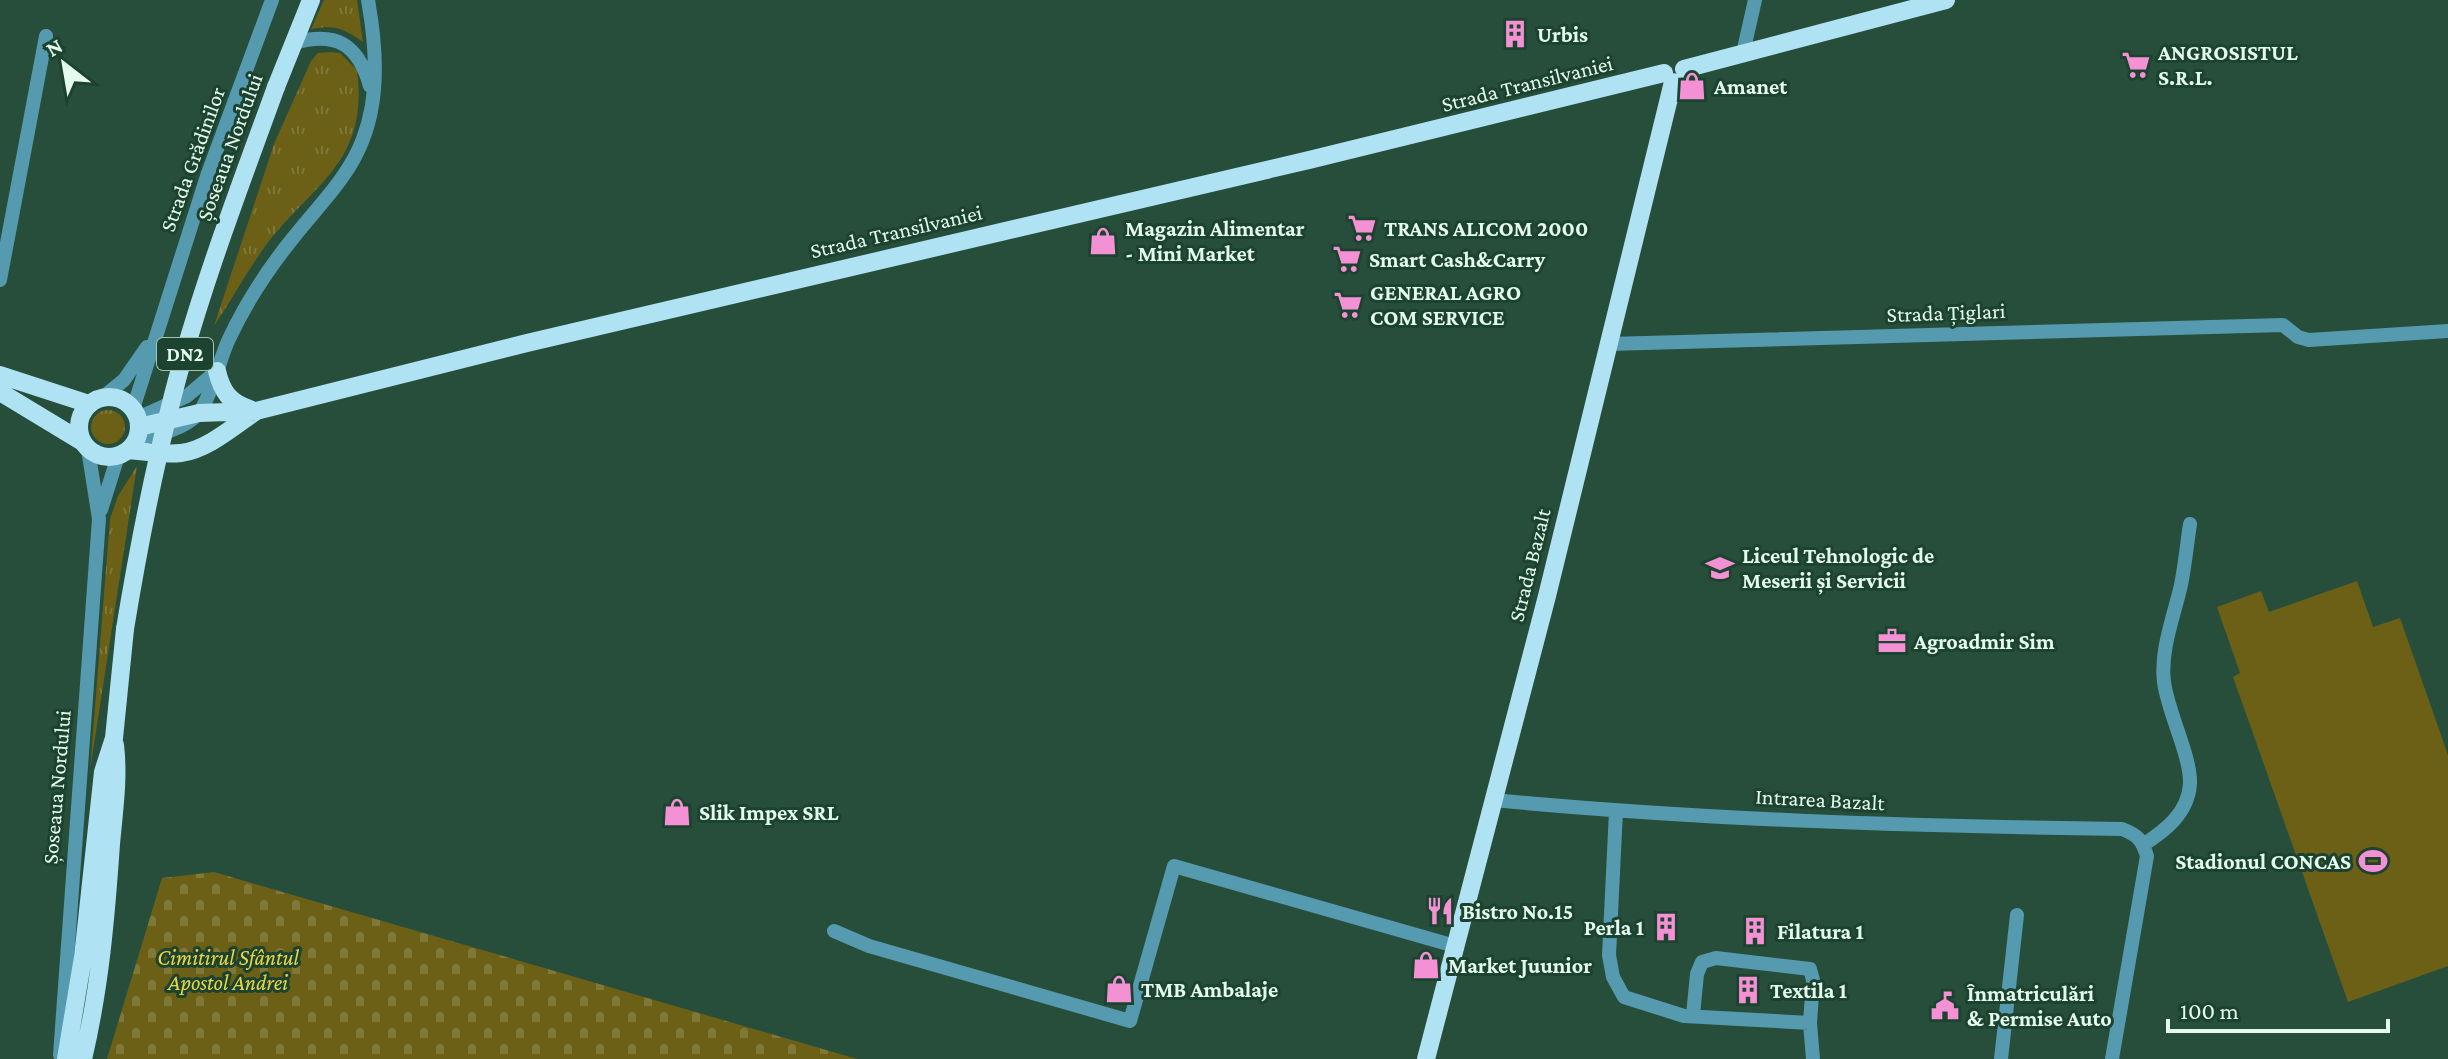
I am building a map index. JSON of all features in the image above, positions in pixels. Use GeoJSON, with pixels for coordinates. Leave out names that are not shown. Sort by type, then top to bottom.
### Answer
{"type":"FeatureCollection","features":[{"type":"Feature","properties":{"kind":"main road","name":"Șoseaua Nordului"},"geometry":{"type":"LineString","coordinates":[[63,1059],[83,957],[103,772],[114,738],[125,629],[148,500],[173,394],[199,304],[276,87],[311,0]]}},
{"type":"Feature","properties":{"kind":"main road","name":"Strada Transilvaniei"},"geometry":{"type":"LineString","coordinates":[[132,433],[199,413],[256,411],[542,339],[1673,75],[1743,53],[1946,0]]}},
{"type":"Feature","properties":{"kind":"main road","name":"Strada Bazalt"},"geometry":{"type":"LineString","coordinates":[[1426,1059],[1609,344],[1673,75]]}},
{"type":"Feature","properties":{"kind":"main road"},"geometry":{"type":"LineString","coordinates":[[217,371],[220,386],[227,396],[237,405],[256,411]]}},
{"type":"Feature","properties":{"kind":"main road"},"geometry":{"type":"LineString","coordinates":[[0,375],[96,401],[116,398],[132,433],[168,454],[198,449],[256,411]]}},
{"type":"Feature","properties":{"kind":"main road"},"geometry":{"type":"LineString","coordinates":[[0,392],[108,458],[132,433]]}},
{"type":"Feature","properties":{"kind":"main road"},"geometry":{"type":"LineString","coordinates":[[85,445],[78,425],[80,417],[96,401]]}},
{"type":"Feature","properties":{"kind":"main road","name":"Șoseaua Nordului"},"geometry":{"type":"LineString","coordinates":[[83,1059],[99,983],[107,919],[118,771],[114,738]]}},
{"type":"Feature","properties":{"kind":"street","name":"Strada Grădinilor"},"geometry":{"type":"LineString","coordinates":[[156,334],[207,176],[272,0]]}},
{"type":"Feature","properties":{"kind":"street"},"geometry":{"type":"LineString","coordinates":[[199,413],[230,337],[256,290],[355,156],[369,120],[376,60],[368,0]]}},
{"type":"Feature","properties":{"kind":"street"},"geometry":{"type":"LineString","coordinates":[[1743,53],[1755,0]]}},
{"type":"Feature","properties":{"kind":"street"},"geometry":{"type":"LineString","coordinates":[[0,280],[46,36]]}},
{"type":"Feature","properties":{"kind":"street"},"geometry":{"type":"LineString","coordinates":[[294,43],[312,38],[332,38],[348,47],[359,57],[372,94]]}},
{"type":"Feature","properties":{"kind":"street","name":"Strada Țiglari"},"geometry":{"type":"LineString","coordinates":[[1609,344],[2283,325],[2298,337],[2309,340],[2448,331]]}},
{"type":"Feature","properties":{"kind":"street"},"geometry":{"type":"LineString","coordinates":[[96,401],[124,380],[156,334]]}},
{"type":"Feature","properties":{"kind":"street","name":"Șoseaua Nordului"},"geometry":{"type":"LineString","coordinates":[[99,519],[132,433],[156,334]]}},
{"type":"Feature","properties":{"kind":"street"},"geometry":{"type":"LineString","coordinates":[[132,433],[187,396],[217,371]]}},
{"type":"Feature","properties":{"kind":"street","name":"Șoseaua Nordului"},"geometry":{"type":"LineString","coordinates":[[63,1059],[61,1009],[99,519],[85,445]]}},
{"type":"Feature","properties":{"kind":"street"},"geometry":{"type":"LineString","coordinates":[[2112,1059],[2147,856],[2143,843],[2161,834],[2181,814],[2190,783],[2163,678],[2168,634],[2181,584],[2190,524]]}},
{"type":"Feature","properties":{"kind":"street","name":"Intrarea Bazalt"},"geometry":{"type":"LineString","coordinates":[[1493,800],[1616,811],[1922,826],[2122,829],[2135,834],[2143,843]]}},
{"type":"Feature","properties":{"kind":"street"},"geometry":{"type":"LineString","coordinates":[[1616,811],[1609,955],[1613,977],[1624,997],[1684,1016],[1810,1023]]}},
{"type":"Feature","properties":{"kind":"street"},"geometry":{"type":"LineString","coordinates":[[834,931],[869,946],[1130,1021],[1174,866],[1455,946]]}},
{"type":"Feature","properties":{"kind":"street"},"geometry":{"type":"LineString","coordinates":[[2001,1059],[2017,915]]}},
{"type":"Feature","properties":{"kind":"street"},"geometry":{"type":"LineString","coordinates":[[1693,1015],[1697,974],[1702,962],[1716,958],[1810,969],[1813,980],[1810,1023],[1813,1059]]}},
{"type":"Feature","properties":{"kind":"green space"},"geometry":{"type":"Polygon","coordinates":[[[324,0],[357,0],[363,42],[338,29],[311,29],[324,0]]]}},
{"type":"Feature","properties":{"kind":"green space"},"geometry":{"type":"Polygon","coordinates":[[[318,53],[340,53],[357,70],[358,102],[354,129],[346,151],[318,188],[264,248],[214,326],[274,144],[311,61],[318,53]]]}},
{"type":"Feature","properties":{"kind":"green space"},"geometry":{"type":"Polygon","coordinates":[[[108,410],[120,415],[125,427],[120,439],[108,444],[96,439],[91,427],[96,415],[108,410]]]}},
{"type":"Feature","properties":{"kind":"green space"},"geometry":{"type":"Polygon","coordinates":[[[137,466],[90,770],[110,519],[118,496],[137,466]]]}},
{"type":"Feature","properties":{"kind":"green space","name":"Stadionul CONCAS"},"geometry":{"type":"Polygon","coordinates":[[[2357,581],[2373,627],[2400,618],[2448,755],[2448,966],[2348,1002],[2233,677],[2240,673],[2217,607],[2261,591],[2269,612],[2357,581]]]}},
{"type":"Feature","properties":{"kind":"green space","name":"Cimitirul Sfântul Apostol Andrei"},"geometry":{"type":"Polygon","coordinates":[[[214,872],[857,1059],[107,1059],[162,878],[214,872]]]}},
{"type":"Feature","properties":{"kind":"place","name":"Urbis"},"geometry":{"type":"Point","coordinates":[1515,34]}},
{"type":"Feature","properties":{"kind":"place","name":"ANGROSISTUL S.R.L."},"geometry":{"type":"Point","coordinates":[2136,65]}},
{"type":"Feature","properties":{"kind":"place","name":"Amanet"},"geometry":{"type":"Point","coordinates":[1692,86]}},
{"type":"Feature","properties":{"kind":"place","name":"TRANS ALICOM 2000"},"geometry":{"type":"Point","coordinates":[1362,228]}},
{"type":"Feature","properties":{"kind":"place","name":"Magazin Alimentar - Mini Market"},"geometry":{"type":"Point","coordinates":[1103,241]}},
{"type":"Feature","properties":{"kind":"place","name":"Smart Cash&Carry"},"geometry":{"type":"Point","coordinates":[1347,259]}},
{"type":"Feature","properties":{"kind":"place","name":"GENERAL AGRO COM SERVICE"},"geometry":{"type":"Point","coordinates":[1348,305]}},
{"type":"Feature","properties":{"kind":"place","name":"Liceul Tehnologic de Meserii și Servicii"},"geometry":{"type":"Point","coordinates":[1720,568]}},
{"type":"Feature","properties":{"kind":"place","name":"Agroadmir Sim"},"geometry":{"type":"Point","coordinates":[1892,641]}},
{"type":"Feature","properties":{"kind":"place","name":"Slik Impex SRL"},"geometry":{"type":"Point","coordinates":[677,812]}},
{"type":"Feature","properties":{"kind":"place","name":"Stadionul CONCAS"},"geometry":{"type":"Point","coordinates":[2373,861]}},
{"type":"Feature","properties":{"kind":"place","name":"Bistro No.15"},"geometry":{"type":"Point","coordinates":[1440,911]}},
{"type":"Feature","properties":{"kind":"place","name":"Perla 1"},"geometry":{"type":"Point","coordinates":[1666,927]}},
{"type":"Feature","properties":{"kind":"place","name":"Filatura 1"},"geometry":{"type":"Point","coordinates":[1755,931]}},
{"type":"Feature","properties":{"kind":"place","name":"Market Juunior"},"geometry":{"type":"Point","coordinates":[1426,965]}},
{"type":"Feature","properties":{"kind":"place","name":"TMB Ambalaje"},"geometry":{"type":"Point","coordinates":[1119,989]}},
{"type":"Feature","properties":{"kind":"place","name":"Textila 1"},"geometry":{"type":"Point","coordinates":[1748,990]}},
{"type":"Feature","properties":{"kind":"place","name":"Înmatriculări & Permise Auto"},"geometry":{"type":"Point","coordinates":[1945,1006]}}]}
